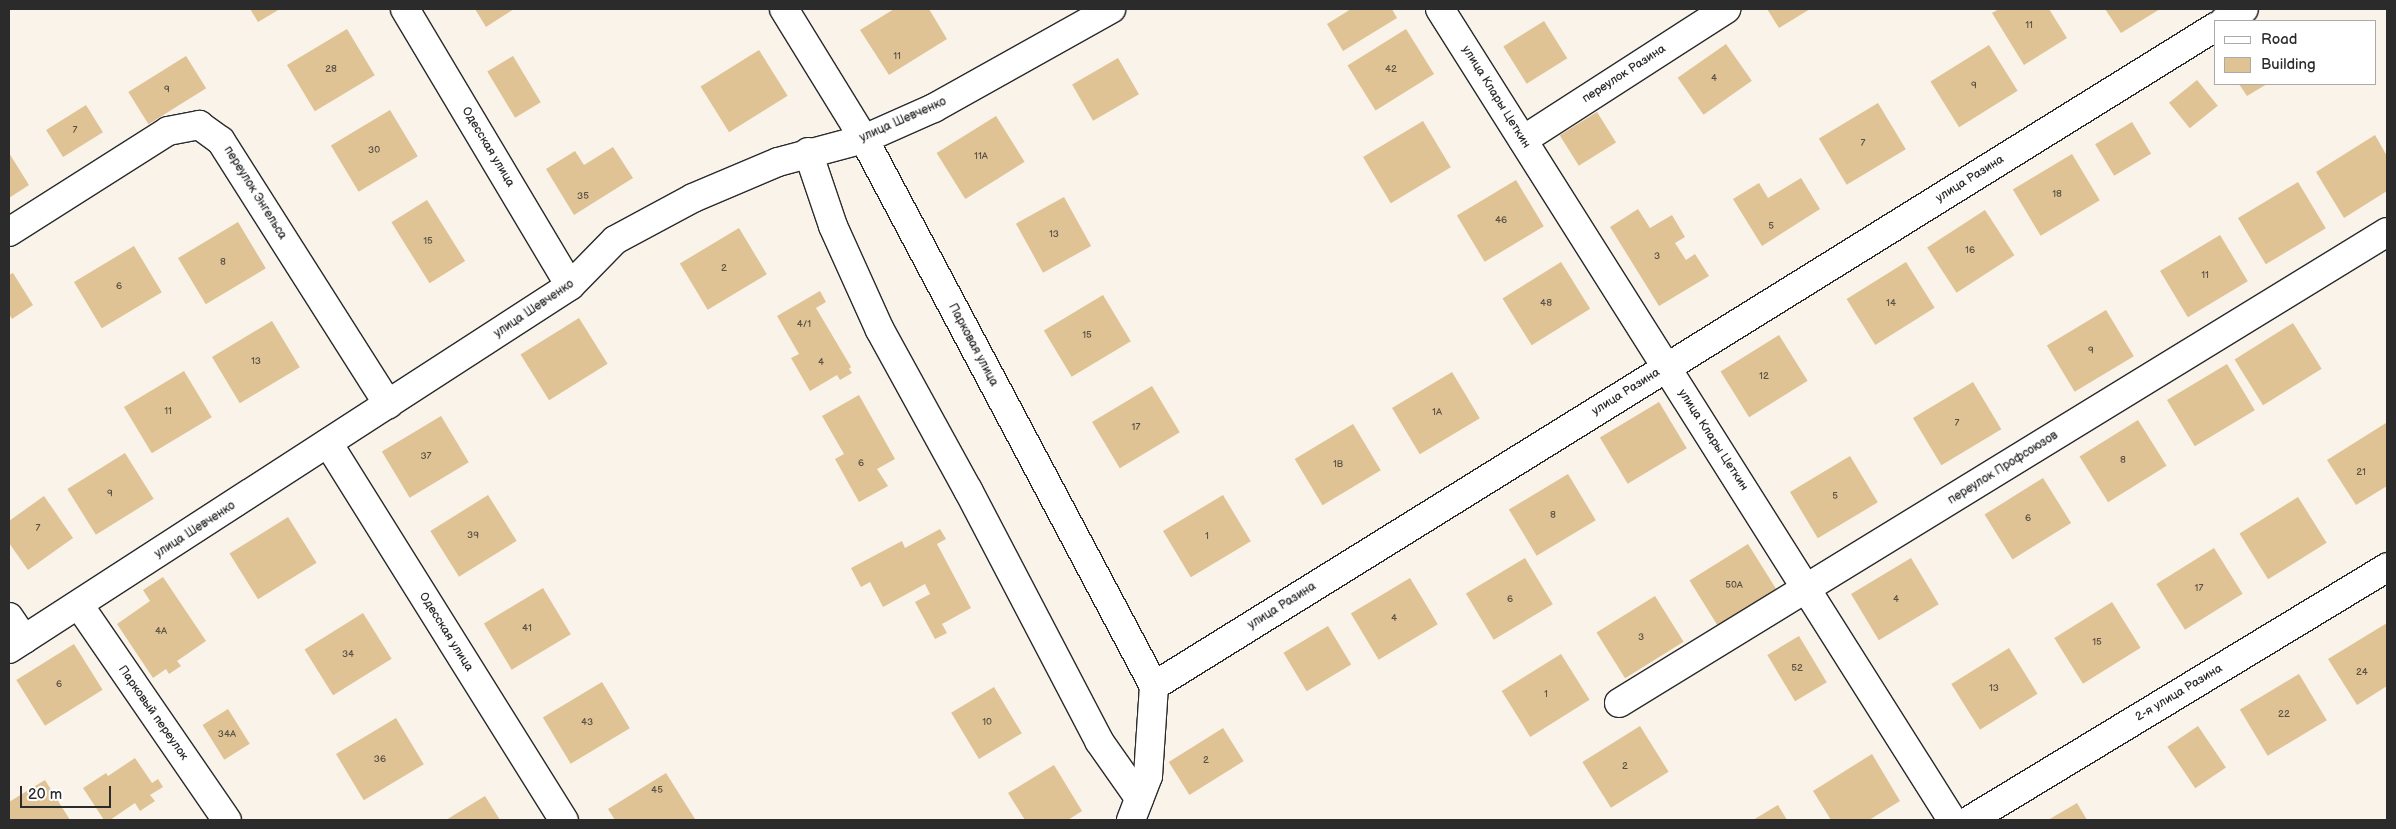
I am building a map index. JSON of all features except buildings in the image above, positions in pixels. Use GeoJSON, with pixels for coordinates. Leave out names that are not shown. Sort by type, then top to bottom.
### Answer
{"type":"FeatureCollection","features":[{"type":"Feature","properties":{"kind":"street","name":"Одесская улица"},"geometry":{"type":"LineString","coordinates":[[405,9],[570,286]]}},
{"type":"Feature","properties":{"kind":"street","name":"Парковая улица"},"geometry":{"type":"LineString","coordinates":[[784,9],[864,139],[1154,686]]}},
{"type":"Feature","properties":{"kind":"street","name":"улица Шевченко"},"geometry":{"type":"LineString","coordinates":[[16,644],[570,286],[615,240],[693,198],[778,162],[808,152],[864,139],[934,108],[1110,9]]}},
{"type":"Feature","properties":{"kind":"street","name":"улица Клары Цеткин"},"geometry":{"type":"LineString","coordinates":[[1440,9],[1808,588],[1952,820]]}},
{"type":"Feature","properties":{"kind":"street","name":"переулок Разина"},"geometry":{"type":"LineString","coordinates":[[1523,140],[1726,9]]}},
{"type":"Feature","properties":{"kind":"street"},"geometry":{"type":"LineString","coordinates":[[2226,20],[2244,9]]}},
{"type":"Feature","properties":{"kind":"street","name":"улица Разина"},"geometry":{"type":"LineString","coordinates":[[1154,686],[2214,28]]}},
{"type":"Feature","properties":{"kind":"street","name":"переулок Энгельса"},"geometry":{"type":"LineString","coordinates":[[9,232],[168,131],[199,125],[222,141],[388,404]]}},
{"type":"Feature","properties":{"kind":"street"},"geometry":{"type":"LineString","coordinates":[[808,152],[833,226],[880,330],[973,498],[1135,809]]}},
{"type":"Feature","properties":{"kind":"street","name":"переулок Профсоюзов"},"geometry":{"type":"LineString","coordinates":[[1619,703],[2387,232]]}},
{"type":"Feature","properties":{"kind":"street","name":"Одесская улица"},"geometry":{"type":"LineString","coordinates":[[328,443],[564,820]]}},
{"type":"Feature","properties":{"kind":"street","name":"2-я улица Разина"},"geometry":{"type":"LineString","coordinates":[[1970,820],[2387,567]]}},
{"type":"Feature","properties":{"kind":"street","name":"Парковый переулок"},"geometry":{"type":"LineString","coordinates":[[79,605],[227,820]]}},
{"type":"Feature","properties":{"kind":"street"},"geometry":{"type":"LineString","coordinates":[[9,617],[16,644]]}},
{"type":"Feature","properties":{"kind":"street"},"geometry":{"type":"LineString","coordinates":[[1135,809],[1148,776],[1154,686]]}}]}
